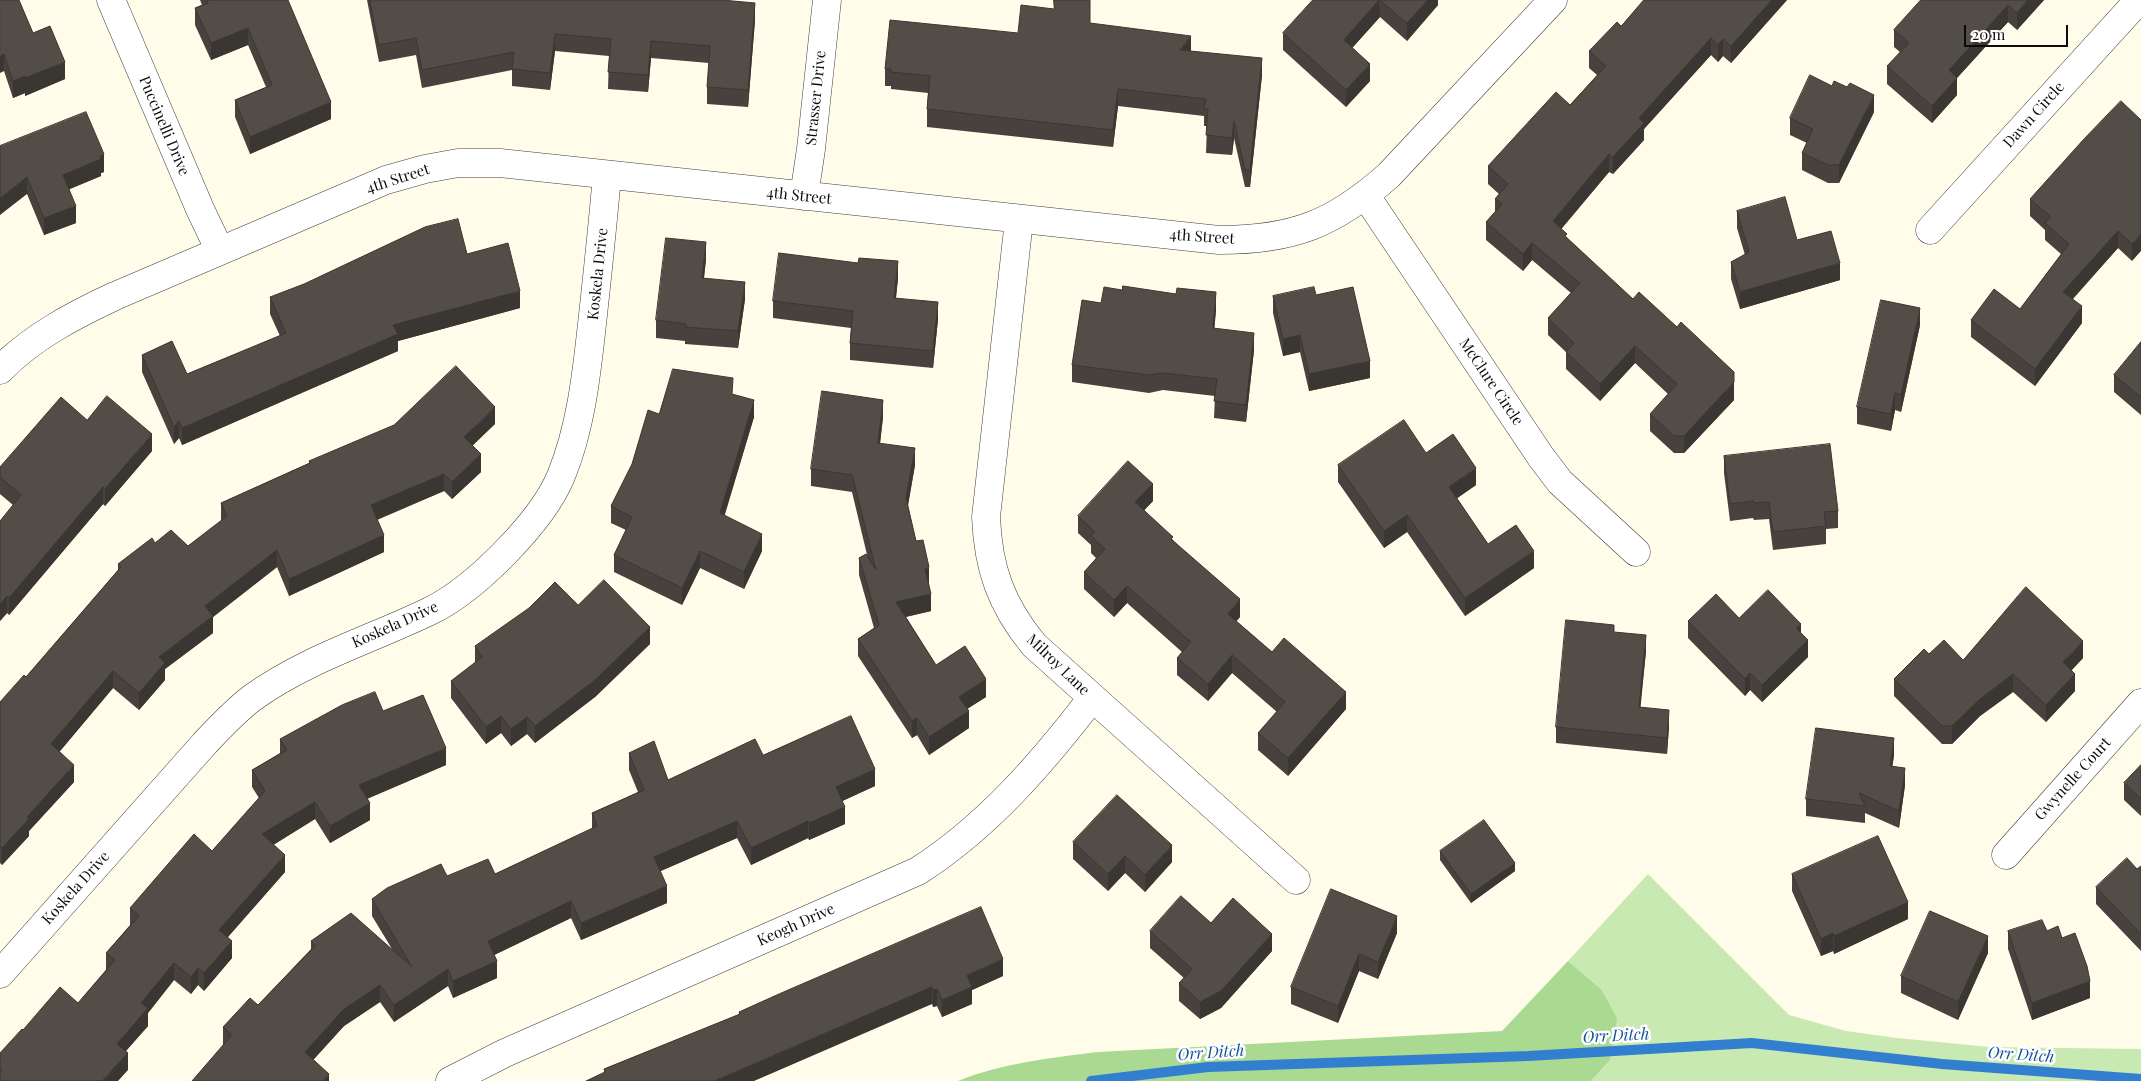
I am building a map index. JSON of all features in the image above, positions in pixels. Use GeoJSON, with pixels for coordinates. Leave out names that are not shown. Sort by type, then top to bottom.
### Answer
{"type":"FeatureCollection","features":[{"type":"Feature","properties":{"kind":"street","name":"Puccinelli Drive"},"geometry":{"type":"LineString","coordinates":[[111,0],[200,209],[220,251]]}},
{"type":"Feature","properties":{"kind":"street","name":"Strasser Drive"},"geometry":{"type":"LineString","coordinates":[[804,196],[827,0]]}},
{"type":"Feature","properties":{"kind":"street","name":"4th Street"},"geometry":{"type":"LineString","coordinates":[[0,370],[38,338],[73,316],[386,180],[425,169],[458,163],[500,162],[1019,220],[1219,240],[1255,240],[1290,234],[1346,210],[1366,196],[1389,175],[1553,0]]}},
{"type":"Feature","properties":{"kind":"street","name":"Dawn Circle"},"geometry":{"type":"LineString","coordinates":[[1930,230],[2139,0]]}},
{"type":"Feature","properties":{"kind":"street","name":"Koskela Drive"},"geometry":{"type":"LineString","coordinates":[[0,974],[205,743],[245,704],[280,680],[316,660],[431,611],[455,596],[485,572],[515,542],[540,511],[560,478],[573,445],[580,412],[589,355],[607,175]]}},
{"type":"Feature","properties":{"kind":"street","name":"McClure Circle"},"geometry":{"type":"LineString","coordinates":[[1366,196],[1541,457],[1560,482],[1636,552]]}},
{"type":"Feature","properties":{"kind":"street","name":"Milroy Lane"},"geometry":{"type":"LineString","coordinates":[[1019,220],[986,517],[987,546],[994,575],[1003,599],[1019,626],[1034,645],[1296,880]]}},
{"type":"Feature","properties":{"kind":"street","name":"Keogh Drive"},"geometry":{"type":"LineString","coordinates":[[450,1081],[514,1049],[918,871],[960,841],[1005,800],[1066,732],[1092,698]]}},
{"type":"Feature","properties":{"kind":"street","name":"Gwynelle Court"},"geometry":{"type":"LineString","coordinates":[[2006,855],[2141,704]]}},
{"type":"Feature","properties":{"kind":"green space"},"geometry":{"type":"Polygon","coordinates":[[[1648,874],[1789,1015],[1846,1031],[1990,1047],[2141,1049],[2141,1081],[1591,1081],[1610,1060],[1601,989],[1568,961],[1648,874]]]}},
{"type":"Feature","properties":{"kind":"green space"},"geometry":{"type":"Polygon","coordinates":[[[1568,961],[1601,989],[1617,1018],[1610,1060],[1591,1081],[958,1081],[1009,1065],[1098,1052],[1502,1031],[1568,961]]]}},
{"type":"Feature","properties":{"kind":"building"},"geometry":{"type":"Polygon","coordinates":[[[0,0],[19,0],[33,33],[50,26],[65,62],[13,81],[4,54],[0,56],[0,0]]]}},
{"type":"Feature","properties":{"kind":"building"},"geometry":{"type":"Polygon","coordinates":[[[207,0],[288,0],[331,102],[250,137],[235,100],[272,85],[248,28],[211,43],[195,8],[208,3],[207,0]]]}},
{"type":"Feature","properties":{"kind":"building"},"geometry":{"type":"Polygon","coordinates":[[[370,0],[722,0],[755,3],[748,90],[707,87],[710,46],[651,41],[648,75],[608,72],[611,39],[555,34],[550,73],[512,69],[514,52],[422,70],[416,38],[379,45],[370,0]]]}},
{"type":"Feature","properties":{"kind":"building"},"geometry":{"type":"Polygon","coordinates":[[[1054,0],[1090,0],[1090,23],[1191,36],[1180,50],[1262,58],[1250,170],[1245,170],[1234,121],[1232,138],[1206,135],[1208,109],[1204,109],[1206,99],[1118,89],[1113,130],[927,109],[930,76],[891,72],[891,69],[885,69],[890,20],[1018,33],[1021,5],[1054,9],[1054,0]]]}},
{"type":"Feature","properties":{"kind":"building"},"geometry":{"type":"Polygon","coordinates":[[[1313,0],[1379,0],[1344,40],[1370,64],[1346,90],[1283,33],[1313,0]]]}},
{"type":"Feature","properties":{"kind":"building"},"geometry":{"type":"Polygon","coordinates":[[[1380,0],[1428,0],[1407,23],[1380,0]]]}},
{"type":"Feature","properties":{"kind":"building"},"geometry":{"type":"Polygon","coordinates":[[[1644,0],[1772,0],[1731,46],[1723,39],[1718,45],[1711,38],[1639,118],[1644,123],[1613,157],[1609,154],[1553,221],[1567,234],[1565,236],[1633,299],[1639,292],[1677,327],[1681,322],[1734,372],[1734,382],[1684,436],[1674,436],[1650,414],[1677,384],[1635,346],[1600,384],[1566,352],[1574,343],[1548,318],[1580,283],[1532,243],[1523,254],[1486,222],[1502,204],[1495,199],[1508,184],[1488,166],[1556,92],[1570,105],[1606,66],[1589,51],[1617,22],[1621,26],[1644,0]]]}},
{"type":"Feature","properties":{"kind":"building"},"geometry":{"type":"Polygon","coordinates":[[[1921,0],[2028,0],[2017,13],[2008,5],[1949,70],[1957,78],[1932,106],[1887,66],[1909,43],[1894,30],[1921,0]]]}},
{"type":"Feature","properties":{"kind":"building"},"geometry":{"type":"Polygon","coordinates":[[[1810,75],[1832,86],[1834,81],[1847,87],[1850,83],[1874,95],[1839,165],[1828,165],[1802,153],[1813,129],[1790,118],[1810,75]]]}},
{"type":"Feature","properties":{"kind":"building"},"geometry":{"type":"Polygon","coordinates":[[[2121,101],[2141,120],[2141,234],[2132,244],[2118,231],[2063,292],[2082,306],[2035,369],[1971,320],[1994,289],[2020,309],[2069,244],[2045,223],[2051,217],[2030,199],[2121,101]]]}},
{"type":"Feature","properties":{"kind":"building"},"geometry":{"type":"Polygon","coordinates":[[[86,112],[104,154],[100,156],[101,159],[63,175],[76,206],[44,218],[27,177],[0,198],[0,146],[86,112]]]}},
{"type":"Feature","properties":{"kind":"building"},"geometry":{"type":"Polygon","coordinates":[[[1785,197],[1797,240],[1831,231],[1840,263],[1740,292],[1731,262],[1749,252],[1737,211],[1785,197]]]}},
{"type":"Feature","properties":{"kind":"building"},"geometry":{"type":"Polygon","coordinates":[[[458,219],[467,254],[508,243],[520,291],[393,325],[398,334],[182,428],[179,421],[174,427],[142,355],[172,341],[187,374],[286,333],[270,297],[304,284],[425,227],[458,219]]]}},
{"type":"Feature","properties":{"kind":"building"},"geometry":{"type":"Polygon","coordinates":[[[666,238],[706,242],[702,278],[745,282],[738,331],[685,327],[686,324],[656,320],[666,238]]]}},
{"type":"Feature","properties":{"kind":"building"},"geometry":{"type":"Polygon","coordinates":[[[779,253],[858,263],[859,258],[898,261],[894,298],[938,302],[933,351],[850,343],[853,311],[773,301],[779,253]]]}},
{"type":"Feature","properties":{"kind":"building"},"geometry":{"type":"Polygon","coordinates":[[[1123,286],[1176,294],[1177,288],[1216,292],[1213,328],[1254,333],[1246,405],[1214,401],[1217,379],[1163,373],[1149,375],[1072,365],[1082,300],[1101,303],[1104,287],[1122,290],[1123,286]]]}},
{"type":"Feature","properties":{"kind":"building"},"geometry":{"type":"Polygon","coordinates":[[[1314,287],[1316,295],[1353,287],[1370,361],[1309,374],[1300,335],[1283,339],[1273,296],[1314,287]]]}},
{"type":"Feature","properties":{"kind":"building"},"geometry":{"type":"Polygon","coordinates":[[[1881,300],[1920,308],[1901,395],[1895,393],[1891,414],[1857,407],[1881,300]]]}},
{"type":"Feature","properties":{"kind":"building"},"geometry":{"type":"Polygon","coordinates":[[[2141,342],[2141,397],[2114,375],[2141,342]]]}},
{"type":"Feature","properties":{"kind":"building"},"geometry":{"type":"Polygon","coordinates":[[[456,366],[495,407],[464,437],[481,454],[452,482],[444,474],[371,505],[384,535],[289,579],[277,550],[205,606],[213,616],[159,657],[165,663],[139,693],[113,671],[51,744],[74,765],[2,848],[0,846],[0,702],[24,675],[26,677],[121,567],[118,564],[152,538],[155,543],[171,530],[188,546],[227,516],[221,503],[310,463],[309,461],[394,425],[456,366]]]}},
{"type":"Feature","properties":{"kind":"building"},"geometry":{"type":"Polygon","coordinates":[[[673,369],[733,378],[732,394],[754,400],[720,513],[762,534],[744,572],[700,551],[682,588],[614,555],[632,517],[611,506],[632,464],[648,410],[659,414],[673,369]]]}},
{"type":"Feature","properties":{"kind":"building"},"geometry":{"type":"Polygon","coordinates":[[[822,391],[883,400],[878,443],[915,448],[906,498],[916,541],[923,540],[929,567],[925,569],[931,594],[896,602],[936,665],[965,646],[986,679],[959,697],[969,711],[929,737],[917,718],[912,721],[858,639],[879,625],[859,558],[866,554],[876,570],[852,475],[811,469],[822,391]]]}},
{"type":"Feature","properties":{"kind":"building"},"geometry":{"type":"Polygon","coordinates":[[[107,396],[152,434],[105,489],[103,487],[9,598],[7,596],[0,604],[0,521],[21,495],[0,477],[0,467],[61,397],[87,420],[107,396]]]}},
{"type":"Feature","properties":{"kind":"building"},"geometry":{"type":"Polygon","coordinates":[[[1404,420],[1426,453],[1453,434],[1476,468],[1449,487],[1488,544],[1516,525],[1534,551],[1465,598],[1407,515],[1384,531],[1338,465],[1404,420]]]}},
{"type":"Feature","properties":{"kind":"building"},"geometry":{"type":"Polygon","coordinates":[[[1830,444],[1838,511],[1824,512],[1826,526],[1773,532],[1769,502],[1754,503],[1753,501],[1730,504],[1724,456],[1830,444]]]}},
{"type":"Feature","properties":{"kind":"building"},"geometry":{"type":"Polygon","coordinates":[[[1128,461],[1153,484],[1135,502],[1173,537],[1171,539],[1240,599],[1228,614],[1272,652],[1284,638],[1346,692],[1288,758],[1258,733],[1285,702],[1232,655],[1208,684],[1177,658],[1191,642],[1127,586],[1114,600],[1084,572],[1105,549],[1091,536],[1095,532],[1078,516],[1128,461]]]}},
{"type":"Feature","properties":{"kind":"building"},"geometry":{"type":"Polygon","coordinates":[[[604,580],[650,627],[595,680],[535,726],[527,717],[511,729],[501,716],[486,727],[451,681],[482,657],[475,646],[529,608],[555,582],[578,605],[604,580]]]}},
{"type":"Feature","properties":{"kind":"building"},"geometry":{"type":"Polygon","coordinates":[[[2026,587],[2083,641],[2063,662],[2075,674],[2046,705],[2013,674],[1980,699],[1952,726],[1942,726],[1894,679],[1924,649],[1929,654],[1944,640],[1963,660],[2026,587]]]}},
{"type":"Feature","properties":{"kind":"building"},"geometry":{"type":"Polygon","coordinates":[[[1768,590],[1801,624],[1796,628],[1808,640],[1762,685],[1750,673],[1745,679],[1688,621],[1716,594],[1739,618],[1768,590]]]}},
{"type":"Feature","properties":{"kind":"building"},"geometry":{"type":"Polygon","coordinates":[[[1566,620],[1614,625],[1614,632],[1646,635],[1639,707],[1669,710],[1667,738],[1556,727],[1566,620]]]}},
{"type":"Feature","properties":{"kind":"building"},"geometry":{"type":"Polygon","coordinates":[[[375,692],[383,711],[423,695],[446,748],[359,785],[370,803],[330,826],[315,802],[262,834],[285,855],[219,930],[232,941],[204,973],[198,968],[191,977],[174,963],[141,1003],[148,1008],[117,1044],[128,1053],[102,1081],[0,1081],[0,1072],[2,1070],[0,1068],[0,1053],[23,1030],[60,987],[78,1003],[115,960],[106,953],[139,916],[130,908],[194,834],[212,851],[265,791],[252,770],[287,750],[280,739],[342,705],[375,692]]]}},
{"type":"Feature","properties":{"kind":"building"},"geometry":{"type":"Polygon","coordinates":[[[851,716],[875,769],[836,787],[845,807],[809,823],[808,821],[751,848],[737,821],[654,857],[667,886],[581,923],[571,901],[488,941],[497,961],[453,981],[448,969],[394,1005],[380,985],[344,1009],[305,1052],[329,1074],[323,1081],[192,1081],[230,1037],[231,1034],[223,1027],[250,998],[258,1005],[315,946],[311,941],[351,913],[412,967],[372,899],[387,888],[441,864],[447,876],[488,859],[495,874],[597,826],[592,813],[644,790],[629,753],[654,741],[668,780],[755,739],[763,755],[851,716]]]}},
{"type":"Feature","properties":{"kind":"building"},"geometry":{"type":"Polygon","coordinates":[[[1816,728],[1894,738],[1890,766],[1905,768],[1899,811],[1859,793],[1865,806],[1806,799],[1816,728]]]}},
{"type":"Feature","properties":{"kind":"building"},"geometry":{"type":"Polygon","coordinates":[[[2141,765],[2141,799],[2124,783],[2141,765]]]}},
{"type":"Feature","properties":{"kind":"building"},"geometry":{"type":"Polygon","coordinates":[[[1117,795],[1172,845],[1145,875],[1125,856],[1108,874],[1073,842],[1117,795]]]}},
{"type":"Feature","properties":{"kind":"building"},"geometry":{"type":"Polygon","coordinates":[[[1484,820],[1515,863],[1471,894],[1440,851],[1484,820]]]}},
{"type":"Feature","properties":{"kind":"building"},"geometry":{"type":"Polygon","coordinates":[[[1878,836],[1908,902],[1834,936],[1833,933],[1821,939],[1792,874],[1878,836]]]}},
{"type":"Feature","properties":{"kind":"building"},"geometry":{"type":"Polygon","coordinates":[[[2127,858],[2137,869],[2141,866],[2141,934],[2096,887],[2127,858]]]}},
{"type":"Feature","properties":{"kind":"building"},"geometry":{"type":"Polygon","coordinates":[[[1331,889],[1397,916],[1378,962],[1359,954],[1338,1006],[1291,987],[1331,889]]]}},
{"type":"Feature","properties":{"kind":"building"},"geometry":{"type":"Polygon","coordinates":[[[1181,896],[1211,923],[1233,898],[1272,934],[1221,991],[1200,1002],[1179,983],[1192,969],[1150,931],[1181,896]]]}},
{"type":"Feature","properties":{"kind":"building"},"geometry":{"type":"Polygon","coordinates":[[[981,907],[1003,959],[967,975],[972,987],[942,1000],[937,989],[933,990],[932,987],[714,1081],[586,1081],[605,1072],[604,1069],[740,1014],[739,1012],[779,994],[981,907]]]}},
{"type":"Feature","properties":{"kind":"building"},"geometry":{"type":"Polygon","coordinates":[[[1930,911],[1988,936],[1958,1002],[1901,976],[1930,911]]]}},
{"type":"Feature","properties":{"kind":"building"},"geometry":{"type":"Polygon","coordinates":[[[2042,920],[2047,931],[2058,926],[2062,938],[2075,933],[2087,966],[2090,981],[2032,1003],[2008,931],[2042,920]]]}},
{"type":"Feature","properties":{"kind":"waterway","name":"Orr Ditch"},"geometry":{"type":"LineString","coordinates":[[1091,1081],[1208,1067],[1528,1056],[1752,1043],[1942,1064],[2141,1079]]}}]}
